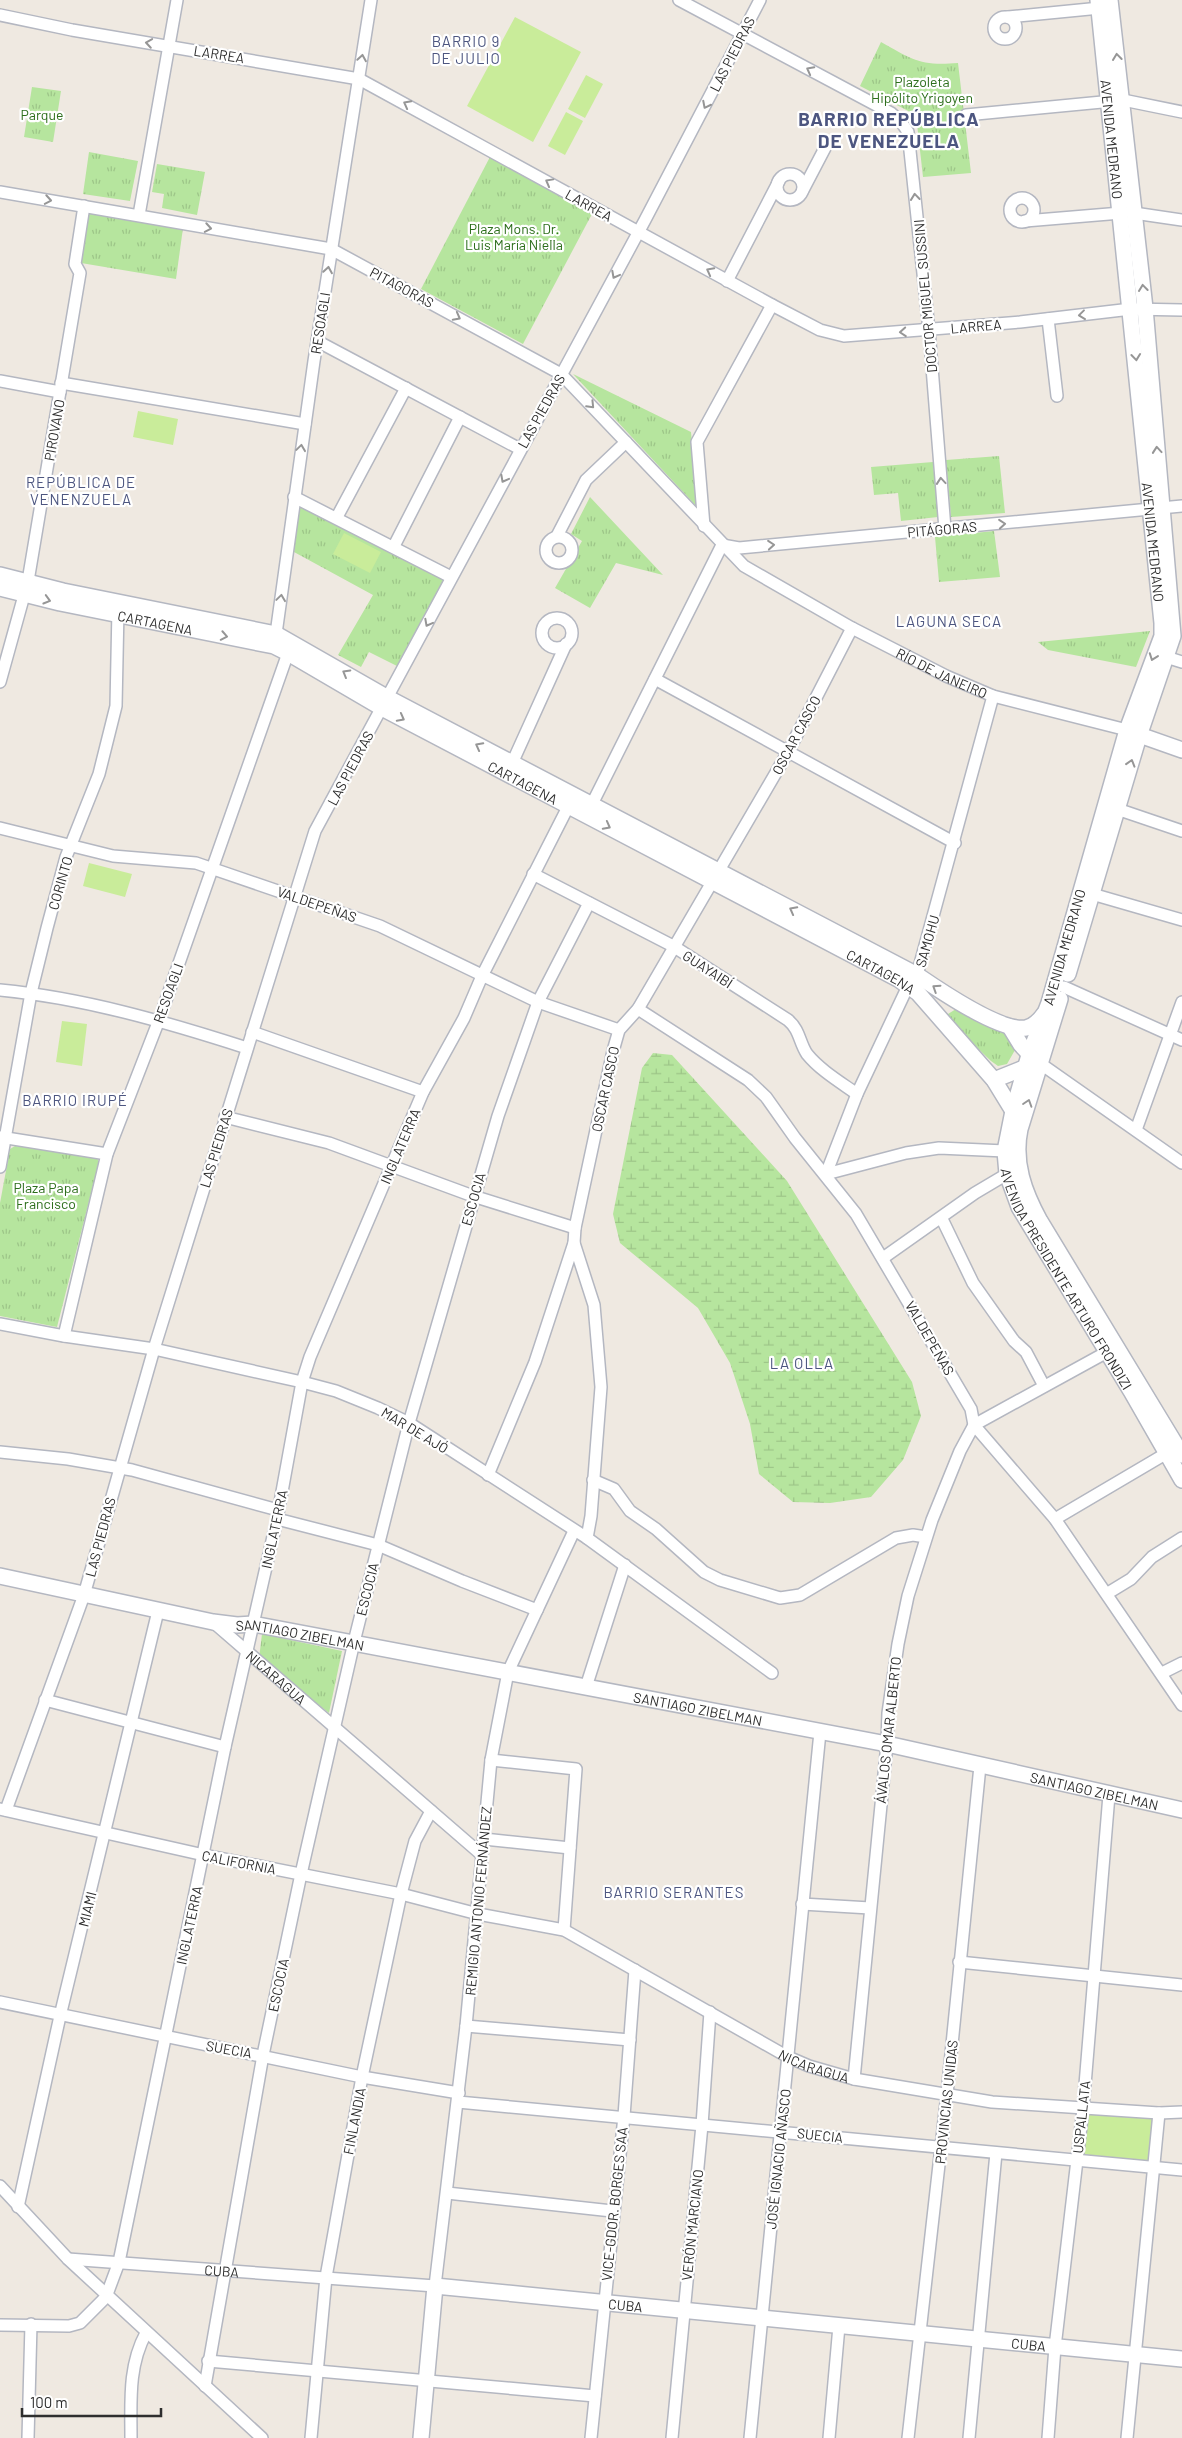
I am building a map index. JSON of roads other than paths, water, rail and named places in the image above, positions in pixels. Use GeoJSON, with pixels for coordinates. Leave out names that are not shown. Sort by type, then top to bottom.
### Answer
{"type":"FeatureCollection","features":[{"type":"Feature","properties":{"kind":"main road","name":"AVENIDA MEDRANO"},"geometry":{"type":"LineString","coordinates":[[1032,1062],[1086,892],[1116,809],[1133,733],[1166,657],[1173,630],[1170,579],[1157,509],[1116,100],[1103,3]]}},
{"type":"Feature","properties":{"kind":"main road","name":"CARTAGENA"},"geometry":{"type":"LineString","coordinates":[[0,575],[26,587],[275,640],[385,703]]}},
{"type":"Feature","properties":{"kind":"main road","name":"AVENIDA MEDRANO"},"geometry":{"type":"LineString","coordinates":[[1032,1062],[1064,987],[1086,892],[1162,636],[1170,579]]}},
{"type":"Feature","properties":{"kind":"main road","name":"CARTAGENA"},"geometry":{"type":"LineString","coordinates":[[0,588],[26,587]]}},
{"type":"Feature","properties":{"kind":"main road","name":"CARTAGENA"},"geometry":{"type":"LineString","coordinates":[[275,640],[288,653],[913,981],[1010,1027]]}},
{"type":"Feature","properties":{"kind":"main road","name":"RÍO DE JANEIRO"},"geometry":{"type":"LineString","coordinates":[[1133,733],[1182,750]]}},
{"type":"Feature","properties":{"kind":"main road","name":"CARTAGENA"},"geometry":{"type":"LineString","coordinates":[[510,769],[569,805],[589,810]]}},
{"type":"Feature","properties":{"kind":"main road","name":"CARTAGENA"},"geometry":{"type":"LineString","coordinates":[[913,981],[918,993],[994,1080],[1013,1111]]}},
{"type":"Feature","properties":{"kind":"main road"},"geometry":{"type":"LineString","coordinates":[[941,1021],[942,1011],[945,1006],[956,1001]]}},
{"type":"Feature","properties":{"kind":"main road"},"geometry":{"type":"LineString","coordinates":[[1010,1027],[1024,1028],[1031,1026],[1046,1013]]}},
{"type":"Feature","properties":{"kind":"main road"},"geometry":{"type":"LineString","coordinates":[[994,1080],[1015,1073],[1032,1062],[1010,1027]]}},
{"type":"Feature","properties":{"kind":"main road","name":"AVENIDA PRESIDENTE ARTURO FRONDIZI"},"geometry":{"type":"LineString","coordinates":[[1032,1062],[1013,1111],[1005,1151],[1007,1174],[1019,1207],[1181,1477]]}},
{"type":"Feature","properties":{"kind":"main road","name":"AVENIDA PRESIDENTE ARTURO FRONDIZI"},"geometry":{"type":"LineString","coordinates":[[1032,1062],[1017,1145],[1018,1165],[1024,1188],[1040,1221],[1182,1456]]}},
{"type":"Feature","properties":{"kind":"main road","name":"NICARAGUA"},"geometry":{"type":"LineString","coordinates":[[0,1576],[213,1622]]}},
{"type":"Feature","properties":{"kind":"main road","name":"SANTIAGO ZIBELMAN"},"geometry":{"type":"LineString","coordinates":[[213,1622],[237,1625],[253,1624],[354,1642],[887,1744],[1182,1810]]}},
{"type":"Feature","properties":{"kind":"main road"},"geometry":{"type":"LineString","coordinates":[[421,2438],[435,2286]]}},
{"type":"Feature","properties":{"kind":"main road","name":"CUBA"},"geometry":{"type":"LineString","coordinates":[[435,2286],[1182,2359]]}},
{"type":"Feature","properties":{"kind":"street"},"geometry":{"type":"LineString","coordinates":[[139,215],[177,0]]}},
{"type":"Feature","properties":{"kind":"street","name":"RESOAGLI"},"geometry":{"type":"LineString","coordinates":[[275,640],[317,341],[371,0]]}},
{"type":"Feature","properties":{"kind":"street","name":"DOCTOR MIGUEL SUSSINI"},"geometry":{"type":"LineString","coordinates":[[679,0],[891,114],[902,122],[908,132],[929,330],[945,529]]}},
{"type":"Feature","properties":{"kind":"street","name":"LAS PIEDRAS"},"geometry":{"type":"LineString","coordinates":[[3,1809],[84,1595],[154,1349],[315,831],[638,232],[760,0]]}},
{"type":"Feature","properties":{"kind":"street"},"geometry":{"type":"LineString","coordinates":[[1008,17],[1103,3]]}},
{"type":"Feature","properties":{"kind":"street","name":"LARREA"},"geometry":{"type":"LineString","coordinates":[[0,15],[359,79],[772,305],[820,330],[844,336],[929,330],[1138,309],[1182,310]]}},
{"type":"Feature","properties":{"kind":"street"},"geometry":{"type":"LineString","coordinates":[[966,115],[1116,100],[1182,112]]}},
{"type":"Feature","properties":{"kind":"street"},"geometry":{"type":"LineString","coordinates":[[779,181],[779,193],[786,199],[795,199],[803,190],[826,146]]}},
{"type":"Feature","properties":{"kind":"street"},"geometry":{"type":"LineString","coordinates":[[727,280],[779,181],[785,175],[793,174],[802,182],[803,190]]}},
{"type":"Feature","properties":{"kind":"street","name":"PITAGORAS"},"geometry":{"type":"LineString","coordinates":[[0,192],[331,249],[561,374],[722,545]]}},
{"type":"Feature","properties":{"kind":"street","name":"PIROVANO"},"geometry":{"type":"LineString","coordinates":[[0,682],[26,587],[80,273],[75,264],[84,206]]}},
{"type":"Feature","properties":{"kind":"street"},"geometry":{"type":"LineString","coordinates":[[1026,221],[1128,213],[1182,220]]}},
{"type":"Feature","properties":{"kind":"street"},"geometry":{"type":"LineString","coordinates":[[704,526],[697,442],[772,305]]}},
{"type":"Feature","properties":{"kind":"street"},"geometry":{"type":"LineString","coordinates":[[1048,319],[1057,396]]}},
{"type":"Feature","properties":{"kind":"street"},"geometry":{"type":"LineString","coordinates":[[317,341],[520,449]]}},
{"type":"Feature","properties":{"kind":"street"},"geometry":{"type":"LineString","coordinates":[[0,381],[305,424]]}},
{"type":"Feature","properties":{"kind":"street"},"geometry":{"type":"LineString","coordinates":[[337,517],[406,388]]}},
{"type":"Feature","properties":{"kind":"street"},"geometry":{"type":"LineString","coordinates":[[394,546],[460,418]]}},
{"type":"Feature","properties":{"kind":"street"},"geometry":{"type":"LineString","coordinates":[[556,536],[586,480],[626,442]]}},
{"type":"Feature","properties":{"kind":"street"},"geometry":{"type":"LineString","coordinates":[[294,496],[451,577]]}},
{"type":"Feature","properties":{"kind":"street","name":"PITÁGORAS"},"geometry":{"type":"LineString","coordinates":[[722,545],[739,548],[1182,506]]}},
{"type":"Feature","properties":{"kind":"street"},"geometry":{"type":"LineString","coordinates":[[589,810],[722,545]]}},
{"type":"Feature","properties":{"kind":"street","name":"RÍO DE JANEIRO"},"geometry":{"type":"LineString","coordinates":[[722,545],[744,566],[852,628],[946,676],[994,696],[1133,733]]}},
{"type":"Feature","properties":{"kind":"street","name":"CORINTO"},"geometry":{"type":"LineString","coordinates":[[0,1167],[3,1138],[32,993],[70,846],[98,774],[116,706],[118,608]]}},
{"type":"Feature","properties":{"kind":"street","name":"OSCAR CASCO"},"geometry":{"type":"LineString","coordinates":[[488,1475],[535,1362],[574,1243],[575,1228],[612,1051],[619,1030],[638,1009],[673,946],[788,752],[852,628]]}},
{"type":"Feature","properties":{"kind":"street"},"geometry":{"type":"LineString","coordinates":[[510,769],[566,644]]}},
{"type":"Feature","properties":{"kind":"street","name":"RESOAGLI"},"geometry":{"type":"LineString","coordinates":[[64,1336],[107,1154],[159,1020],[288,653]]}},
{"type":"Feature","properties":{"kind":"street"},"geometry":{"type":"LineString","coordinates":[[1166,657],[1182,662]]}},
{"type":"Feature","properties":{"kind":"street"},"geometry":{"type":"LineString","coordinates":[[655,679],[955,843]]}},
{"type":"Feature","properties":{"kind":"street","name":"SAMOHU"},"geometry":{"type":"LineString","coordinates":[[826,1174],[857,1094],[913,981],[955,843],[994,696]]}},
{"type":"Feature","properties":{"kind":"street","name":"INGLATERRA"},"geometry":{"type":"LineString","coordinates":[[106,2297],[119,2262],[204,1855],[224,1747],[278,1514],[302,1382],[310,1358],[423,1092],[464,1018],[482,976],[569,805]]}},
{"type":"Feature","properties":{"kind":"street"},"geometry":{"type":"LineString","coordinates":[[1116,809],[1182,831]]}},
{"type":"Feature","properties":{"kind":"street","name":"VALDEPEÑAS"},"geometry":{"type":"LineString","coordinates":[[0,828],[113,856],[183,860],[196,863],[380,926],[538,1002],[619,1030]]}},
{"type":"Feature","properties":{"kind":"street","name":"GUAYAIBÍ"},"geometry":{"type":"LineString","coordinates":[[533,874],[673,946],[796,1026],[805,1051],[814,1062],[857,1094]]}},
{"type":"Feature","properties":{"kind":"street"},"geometry":{"type":"LineString","coordinates":[[1086,892],[1182,920]]}},
{"type":"Feature","properties":{"kind":"street","name":"ESCOCIA"},"geometry":{"type":"LineString","coordinates":[[204,2386],[263,2055],[301,1874],[354,1642],[409,1424],[473,1196],[498,1116],[538,1002],[589,903]]}},
{"type":"Feature","properties":{"kind":"street"},"geometry":{"type":"LineString","coordinates":[[1064,987],[1182,1040]]}},
{"type":"Feature","properties":{"kind":"street"},"geometry":{"type":"LineString","coordinates":[[0,990],[32,993],[159,1020],[246,1048]]}},
{"type":"Feature","properties":{"kind":"street"},"geometry":{"type":"LineString","coordinates":[[1136,1130],[1182,1002]]}},
{"type":"Feature","properties":{"kind":"street","name":"VALDEPEÑAS"},"geometry":{"type":"LineString","coordinates":[[638,1009],[748,1080],[766,1097],[795,1138],[826,1174],[856,1214],[971,1409],[974,1425],[1056,1519],[1182,1705]]}},
{"type":"Feature","properties":{"kind":"street"},"geometry":{"type":"LineString","coordinates":[[252,1032],[423,1092]]}},
{"type":"Feature","properties":{"kind":"street"},"geometry":{"type":"LineString","coordinates":[[1032,1062],[1136,1130],[1182,1163]]}},
{"type":"Feature","properties":{"kind":"street"},"geometry":{"type":"LineString","coordinates":[[225,1117],[329,1143],[473,1196],[575,1228]]}},
{"type":"Feature","properties":{"kind":"street"},"geometry":{"type":"LineString","coordinates":[[3,1138],[107,1154]]}},
{"type":"Feature","properties":{"kind":"street"},"geometry":{"type":"LineString","coordinates":[[826,1174],[906,1153],[939,1148],[1005,1151]]}},
{"type":"Feature","properties":{"kind":"street"},"geometry":{"type":"LineString","coordinates":[[883,1258],[942,1219],[975,1193],[1007,1174]]}},
{"type":"Feature","properties":{"kind":"street"},"geometry":{"type":"LineString","coordinates":[[942,1219],[973,1283],[1014,1341],[1026,1352],[1044,1386]]}},
{"type":"Feature","properties":{"kind":"street"},"geometry":{"type":"LineString","coordinates":[[574,1243],[594,1305],[601,1387],[591,1516],[586,1538]]}},
{"type":"Feature","properties":{"kind":"street","name":"MAR DE AJÓ"},"geometry":{"type":"LineString","coordinates":[[0,1324],[64,1336],[154,1349],[302,1382],[336,1391],[378,1408],[409,1424],[586,1538],[772,1672]]}},
{"type":"Feature","properties":{"kind":"street"},"geometry":{"type":"LineString","coordinates":[[974,1425],[1107,1352]]}},
{"type":"Feature","properties":{"kind":"street","name":"ÁVALOS OMAR ALBERTO"},"geometry":{"type":"LineString","coordinates":[[854,2079],[887,1744],[888,1713],[898,1644],[908,1596],[926,1537],[960,1451],[974,1425]]}},
{"type":"Feature","properties":{"kind":"street"},"geometry":{"type":"LineString","coordinates":[[0,1452],[68,1459],[119,1468],[278,1514],[378,1545],[462,1581],[537,1610]]}},
{"type":"Feature","properties":{"kind":"street"},"geometry":{"type":"LineString","coordinates":[[1056,1519],[1166,1452]]}},
{"type":"Feature","properties":{"kind":"street"},"geometry":{"type":"LineString","coordinates":[[593,1480],[614,1489],[630,1510],[656,1528],[704,1572],[720,1580],[780,1598],[800,1595],[896,1538],[914,1535],[926,1537]]}},
{"type":"Feature","properties":{"kind":"street","name":"REMIGIO ANTONIO FERNÁNDEZ"},"geometry":{"type":"LineString","coordinates":[[435,2286],[478,1914],[491,1760],[508,1672],[574,1530]]}},
{"type":"Feature","properties":{"kind":"street"},"geometry":{"type":"LineString","coordinates":[[1108,1594],[1130,1580],[1152,1557],[1182,1538]]}},
{"type":"Feature","properties":{"kind":"street"},"geometry":{"type":"LineString","coordinates":[[586,1687],[625,1565]]}},
{"type":"Feature","properties":{"kind":"street","name":"MIAMI"},"geometry":{"type":"LineString","coordinates":[[18,2207],[60,2016],[158,1611]]}},
{"type":"Feature","properties":{"kind":"street","name":"NICARAGUA"},"geometry":{"type":"LineString","coordinates":[[213,1622],[482,1855]]}},
{"type":"Feature","properties":{"kind":"street"},"geometry":{"type":"LineString","coordinates":[[1162,1673],[1182,1663]]}},
{"type":"Feature","properties":{"kind":"street"},"geometry":{"type":"LineString","coordinates":[[45,1700],[224,1747]]}},
{"type":"Feature","properties":{"kind":"street","name":"JOSÉ IGNACIO AÑASCO"},"geometry":{"type":"LineString","coordinates":[[750,2438],[820,1732]]}},
{"type":"Feature","properties":{"kind":"street"},"geometry":{"type":"LineString","coordinates":[[491,1760],[576,1769],[564,1930]]}},
{"type":"Feature","properties":{"kind":"street","name":"PROVINCIAS UNIDAS"},"geometry":{"type":"LineString","coordinates":[[908,2438],[947,2094],[980,1766]]}},
{"type":"Feature","properties":{"kind":"street","name":"USPALLATA"},"geometry":{"type":"LineString","coordinates":[[1048,2438],[1056,2347],[1083,2109],[1109,1795]]}},
{"type":"Feature","properties":{"kind":"street","name":"CALIFORNIA"},"geometry":{"type":"LineString","coordinates":[[3,1809],[105,1834],[401,1894],[478,1914]]}},
{"type":"Feature","properties":{"kind":"street","name":"FINLANDIA"},"geometry":{"type":"LineString","coordinates":[[312,2438],[326,2277],[362,2077],[401,1894],[415,1841],[431,1811]]}},
{"type":"Feature","properties":{"kind":"street"},"geometry":{"type":"LineString","coordinates":[[484,1839],[570,1848]]}},
{"type":"Feature","properties":{"kind":"street"},"geometry":{"type":"LineString","coordinates":[[802,1904],[870,1908]]}},
{"type":"Feature","properties":{"kind":"street","name":"NICARAGUA"},"geometry":{"type":"LineString","coordinates":[[478,1914],[564,1930],[788,2057],[809,2066],[854,2079],[992,2102],[1083,2109],[1159,2113],[1182,2112]]}},
{"type":"Feature","properties":{"kind":"street"},"geometry":{"type":"LineString","coordinates":[[960,1962],[1182,1985]]}},
{"type":"Feature","properties":{"kind":"street","name":"VICE-GDOR. BORGES SAA"},"geometry":{"type":"LineString","coordinates":[[591,2438],[612,2211],[624,2116],[635,1970]]}},
{"type":"Feature","properties":{"kind":"street","name":"SUECIA"},"geometry":{"type":"LineString","coordinates":[[0,2002],[165,2038],[263,2055],[458,2097],[781,2132],[1182,2170]]}},
{"type":"Feature","properties":{"kind":"street","name":"VERÓN MARCIANO"},"geometry":{"type":"LineString","coordinates":[[672,2438],[702,2124],[710,2012]]}},
{"type":"Feature","properties":{"kind":"street"},"geometry":{"type":"LineString","coordinates":[[466,2026],[630,2040]]}},
{"type":"Feature","properties":{"kind":"street"},"geometry":{"type":"LineString","coordinates":[[1127,2438],[1159,2113]]}},
{"type":"Feature","properties":{"kind":"street"},"geometry":{"type":"LineString","coordinates":[[970,2438],[996,2152]]}},
{"type":"Feature","properties":{"kind":"street"},"geometry":{"type":"LineString","coordinates":[[0,2186],[106,2297],[260,2438]]}},
{"type":"Feature","properties":{"kind":"street"},"geometry":{"type":"LineString","coordinates":[[447,2193],[612,2211]]}},
{"type":"Feature","properties":{"kind":"street","name":"CUBA"},"geometry":{"type":"LineString","coordinates":[[68,2259],[435,2286]]}},
{"type":"Feature","properties":{"kind":"street"},"geometry":{"type":"LineString","coordinates":[[0,2325],[69,2326],[80,2323],[106,2297]]}},
{"type":"Feature","properties":{"kind":"street"},"geometry":{"type":"LineString","coordinates":[[28,2438],[31,2324]]}},
{"type":"Feature","properties":{"kind":"street"},"geometry":{"type":"LineString","coordinates":[[829,2438],[839,2326]]}},
{"type":"Feature","properties":{"kind":"street"},"geometry":{"type":"LineString","coordinates":[[131,2438],[132,2378],[139,2346],[146,2333]]}},
{"type":"Feature","properties":{"kind":"street"},"geometry":{"type":"LineString","coordinates":[[208,2360],[318,2372],[426,2379],[595,2396]]}},
{"type":"Feature","properties":{"kind":"district","name":"BARRIO 9 DE JULIO"},"geometry":{"type":"Point","coordinates":[466,50]}},
{"type":"Feature","properties":{"kind":"district","name":"BARRIO REPÚBLICA DE VENEZUELA"},"geometry":{"type":"Point","coordinates":[889,129]}},
{"type":"Feature","properties":{"kind":"district","name":"REPÚBLICA DE VENENZUELA"},"geometry":{"type":"Point","coordinates":[81,490]}},
{"type":"Feature","properties":{"kind":"district","name":"LAGUNA SECA"},"geometry":{"type":"Point","coordinates":[949,621]}},
{"type":"Feature","properties":{"kind":"district","name":"BARRIO IRUPÉ"},"geometry":{"type":"Point","coordinates":[75,1100]}},
{"type":"Feature","properties":{"kind":"district","name":"LA OLLA"},"geometry":{"type":"Point","coordinates":[802,1363]}},
{"type":"Feature","properties":{"kind":"district","name":"BARRIO SERANTES"},"geometry":{"type":"Point","coordinates":[674,1892]}},
{"type":"Feature","properties":{"kind":"park label","name":"Plazoleta Hipólito Yrigoyen"},"geometry":{"type":"Point","coordinates":[922,89]}},
{"type":"Feature","properties":{"kind":"park label","name":"Parque"},"geometry":{"type":"Point","coordinates":[42,114]}},
{"type":"Feature","properties":{"kind":"park label","name":"Plaza Mons. Dr. Luis María Niella"},"geometry":{"type":"Point","coordinates":[514,236]}},
{"type":"Feature","properties":{"kind":"park label","name":"Plaza Papa Francisco"},"geometry":{"type":"Point","coordinates":[46,1196]}}]}
